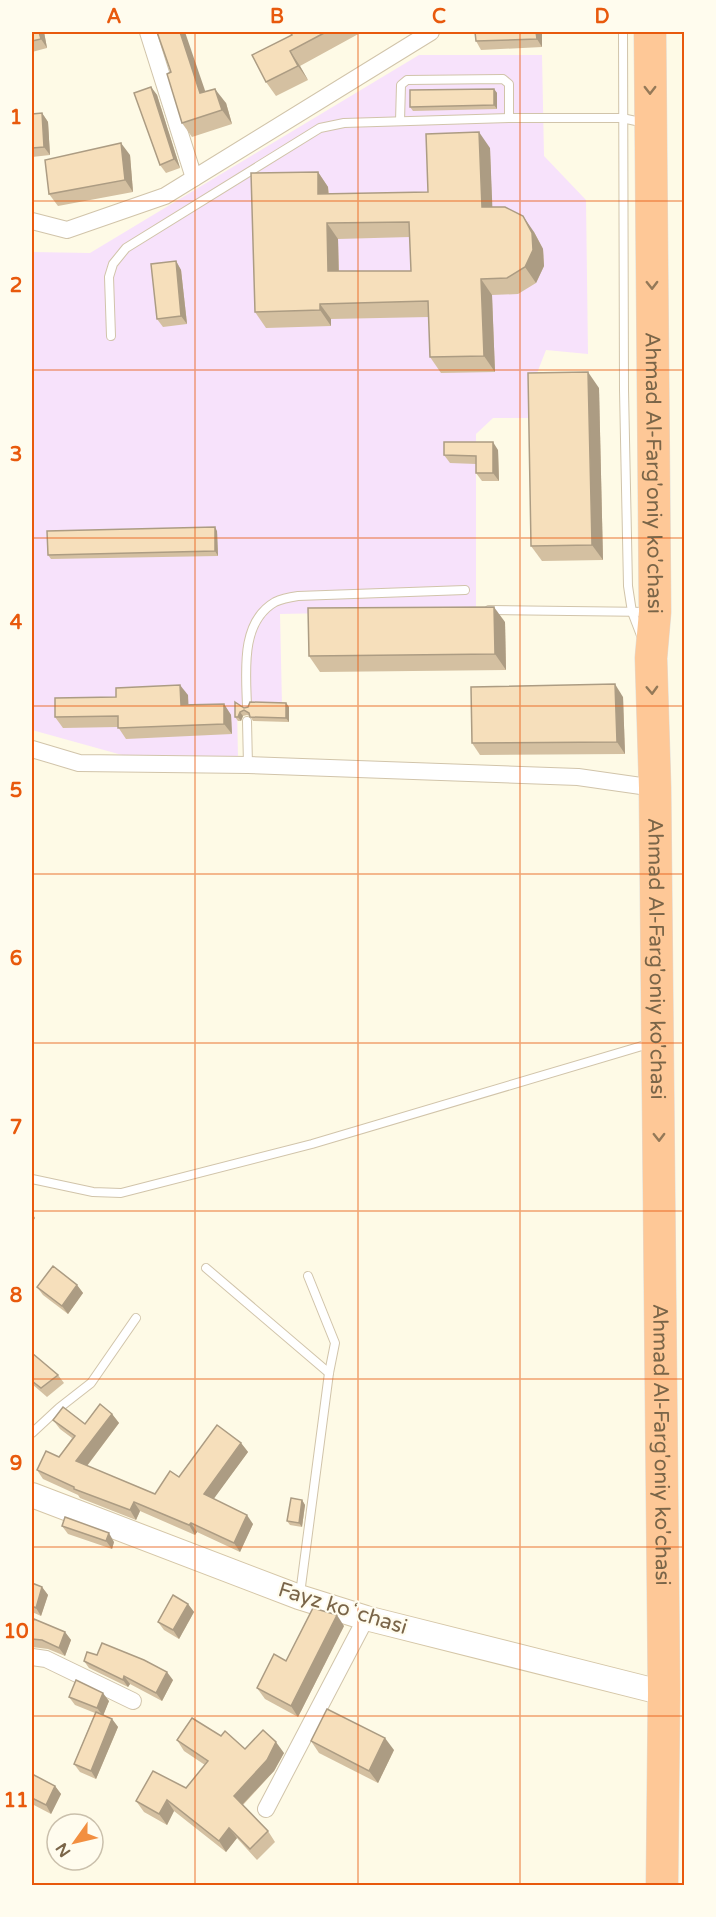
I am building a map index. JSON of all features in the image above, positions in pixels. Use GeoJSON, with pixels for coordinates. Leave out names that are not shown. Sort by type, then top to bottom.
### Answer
{"type":"FeatureCollection","features":[{"type":"Feature","properties":{"kind":"highway","name":"Ahmad Al-Farg'oniy ko'chasi"},"geometry":{"type":"LineString","coordinates":[[650,32],[636,121],[644,612],[651,658],[655,788],[664,1693],[662,1886]]}},
{"type":"Feature","properties":{"kind":"street"},"geometry":{"type":"LineString","coordinates":[[148,32],[194,178]]}},
{"type":"Feature","properties":{"kind":"street"},"geometry":{"type":"LineString","coordinates":[[32,221],[67,230],[165,196],[431,32]]}},
{"type":"Feature","properties":{"kind":"street"},"geometry":{"type":"LineString","coordinates":[[32,749],[79,763],[248,765],[578,777],[655,788]]}},
{"type":"Feature","properties":{"kind":"street","name":"Fayz koʻchasi"},"geometry":{"type":"LineString","coordinates":[[32,1495],[299,1597],[366,1618],[664,1693]]}},
{"type":"Feature","properties":{"kind":"street"},"geometry":{"type":"LineString","coordinates":[[266,1809],[366,1618]]}},
{"type":"Feature","properties":{"kind":"street"},"geometry":{"type":"LineString","coordinates":[[32,1658],[46,1659],[133,1701]]}},
{"type":"Feature","properties":{"kind":"lane"},"geometry":{"type":"LineString","coordinates":[[111,336],[110,277],[113,264],[126,248],[320,128],[344,123],[509,118],[636,121],[623,32]]}},
{"type":"Feature","properties":{"kind":"lane"},"geometry":{"type":"LineString","coordinates":[[400,121],[400,85],[407,80],[503,79],[509,84],[509,118]]}},
{"type":"Feature","properties":{"kind":"lane"},"geometry":{"type":"LineString","coordinates":[[247,706],[246,659],[252,631],[262,613],[276,602],[298,596],[465,590]]}},
{"type":"Feature","properties":{"kind":"lane"},"geometry":{"type":"LineString","coordinates":[[489,610],[644,612]]}},
{"type":"Feature","properties":{"kind":"lane"},"geometry":{"type":"LineString","coordinates":[[247,721],[248,765]]}},
{"type":"Feature","properties":{"kind":"lane"},"geometry":{"type":"LineString","coordinates":[[32,1179],[93,1192],[121,1193],[312,1144],[658,1041]]}},
{"type":"Feature","properties":{"kind":"lane"},"geometry":{"type":"LineString","coordinates":[[206,1268],[329,1373]]}},
{"type":"Feature","properties":{"kind":"lane"},"geometry":{"type":"LineString","coordinates":[[299,1597],[335,1343],[308,1276]]}},
{"type":"Feature","properties":{"kind":"lane"},"geometry":{"type":"LineString","coordinates":[[32,1433],[91,1383],[136,1318]]}},
{"type":"Feature","properties":{"kind":"shaded area"},"geometry":{"type":"Polygon","coordinates":[[[419,55],[542,55],[544,156],[586,200],[588,354],[546,350],[530,391],[529,418],[493,418],[476,434],[476,610],[280,614],[282,705],[237,705],[238,758],[122,755],[32,730],[32,252],[90,253],[419,55]]]}},
{"type":"Feature","properties":{"kind":"building"},"geometry":{"type":"Polygon","coordinates":[[[32,32],[39,32],[41,39],[32,41],[32,32]]]}},
{"type":"Feature","properties":{"kind":"building"},"geometry":{"type":"Polygon","coordinates":[[[157,32],[180,32],[200,93],[215,89],[222,110],[182,123],[167,74],[171,72],[157,32]]]}},
{"type":"Feature","properties":{"kind":"building"},"geometry":{"type":"Polygon","coordinates":[[[290,32],[326,32],[290,51],[298,66],[266,82],[252,55],[292,35],[290,32]]]}},
{"type":"Feature","properties":{"kind":"building"},"geometry":{"type":"Polygon","coordinates":[[[475,32],[536,32],[537,39],[476,41],[475,32]]]}},
{"type":"Feature","properties":{"kind":"building"},"geometry":{"type":"Polygon","coordinates":[[[151,87],[174,159],[160,165],[134,93],[151,87]]]}},
{"type":"Feature","properties":{"kind":"building"},"geometry":{"type":"Polygon","coordinates":[[[494,89],[494,105],[410,107],[410,90],[494,89]]]}},
{"type":"Feature","properties":{"kind":"building"},"geometry":{"type":"Polygon","coordinates":[[[42,113],[44,147],[32,148],[32,114],[42,113]]]}},
{"type":"Feature","properties":{"kind":"building"},"geometry":{"type":"Polygon","coordinates":[[[479,132],[482,207],[505,207],[523,216],[532,233],[533,250],[525,267],[507,278],[481,279],[484,356],[430,357],[428,301],[320,304],[320,310],[255,312],[251,173],[318,172],[318,194],[428,192],[426,134],[479,132]],[[409,222],[327,223],[328,271],[411,271],[409,222]]]}},
{"type":"Feature","properties":{"kind":"building"},"geometry":{"type":"Polygon","coordinates":[[[121,143],[125,180],[49,194],[45,160],[121,143]]]}},
{"type":"Feature","properties":{"kind":"building"},"geometry":{"type":"Polygon","coordinates":[[[176,261],[181,316],[157,319],[151,264],[176,261]]]}},
{"type":"Feature","properties":{"kind":"building"},"geometry":{"type":"Polygon","coordinates":[[[588,372],[592,545],[531,546],[528,373],[588,372]]]}},
{"type":"Feature","properties":{"kind":"building"},"geometry":{"type":"Polygon","coordinates":[[[444,442],[493,442],[493,473],[476,473],[476,456],[444,455],[444,442]]]}},
{"type":"Feature","properties":{"kind":"building"},"geometry":{"type":"Polygon","coordinates":[[[215,527],[215,551],[48,555],[47,531],[215,527]]]}},
{"type":"Feature","properties":{"kind":"building"},"geometry":{"type":"Polygon","coordinates":[[[494,607],[495,654],[309,656],[308,608],[494,607]]]}},
{"type":"Feature","properties":{"kind":"building"},"geometry":{"type":"Polygon","coordinates":[[[615,684],[617,742],[472,743],[471,687],[615,684]]]}},
{"type":"Feature","properties":{"kind":"building"},"geometry":{"type":"Polygon","coordinates":[[[180,685],[181,705],[224,704],[224,724],[118,728],[118,716],[55,717],[55,698],[116,697],[116,688],[180,685]]]}},
{"type":"Feature","properties":{"kind":"building"},"geometry":{"type":"Polygon","coordinates":[[[235,702],[244,708],[248,707],[250,702],[286,703],[286,718],[250,717],[249,713],[244,710],[238,717],[235,717],[235,702]]]}},
{"type":"Feature","properties":{"kind":"building"},"geometry":{"type":"Polygon","coordinates":[[[53,1266],[77,1285],[62,1306],[37,1287],[53,1266]]]}},
{"type":"Feature","properties":{"kind":"building"},"geometry":{"type":"Polygon","coordinates":[[[32,1353],[58,1375],[41,1388],[32,1381],[32,1353]]]}},
{"type":"Feature","properties":{"kind":"building"},"geometry":{"type":"Polygon","coordinates":[[[100,1404],[112,1414],[76,1461],[155,1494],[170,1471],[179,1477],[217,1425],[241,1443],[204,1494],[247,1515],[234,1543],[191,1523],[189,1525],[134,1502],[130,1510],[74,1489],[37,1470],[46,1451],[59,1457],[75,1436],[53,1420],[63,1407],[85,1424],[100,1404]]]}},
{"type":"Feature","properties":{"kind":"building"},"geometry":{"type":"Polygon","coordinates":[[[291,1498],[302,1500],[299,1523],[287,1521],[291,1498]]]}},
{"type":"Feature","properties":{"kind":"building"},"geometry":{"type":"Polygon","coordinates":[[[65,1517],[109,1533],[106,1541],[62,1526],[65,1517]]]}},
{"type":"Feature","properties":{"kind":"building"},"geometry":{"type":"Polygon","coordinates":[[[32,1583],[42,1587],[36,1608],[32,1606],[32,1583]]]}},
{"type":"Feature","properties":{"kind":"building"},"geometry":{"type":"Polygon","coordinates":[[[173,1595],[188,1604],[173,1630],[158,1622],[173,1595]]]}},
{"type":"Feature","properties":{"kind":"building"},"geometry":{"type":"Polygon","coordinates":[[[313,1608],[337,1615],[291,1706],[257,1688],[274,1654],[286,1661],[313,1608]]]}},
{"type":"Feature","properties":{"kind":"building"},"geometry":{"type":"Polygon","coordinates":[[[34,1619],[65,1632],[59,1648],[42,1640],[32,1639],[34,1619]]]}},
{"type":"Feature","properties":{"kind":"building"},"geometry":{"type":"Polygon","coordinates":[[[102,1643],[167,1672],[156,1693],[124,1676],[123,1680],[84,1661],[87,1652],[97,1655],[102,1643]]]}},
{"type":"Feature","properties":{"kind":"building"},"geometry":{"type":"Polygon","coordinates":[[[76,1680],[103,1693],[97,1708],[69,1697],[76,1680]]]}},
{"type":"Feature","properties":{"kind":"building"},"geometry":{"type":"Polygon","coordinates":[[[327,1709],[385,1738],[369,1771],[311,1741],[327,1709]]]}},
{"type":"Feature","properties":{"kind":"building"},"geometry":{"type":"Polygon","coordinates":[[[96,1712],[112,1719],[91,1771],[74,1764],[96,1712]]]}},
{"type":"Feature","properties":{"kind":"building"},"geometry":{"type":"Polygon","coordinates":[[[192,1718],[221,1736],[225,1731],[245,1749],[263,1730],[276,1742],[267,1760],[234,1796],[268,1831],[250,1849],[229,1828],[219,1841],[167,1800],[159,1814],[136,1801],[153,1771],[186,1788],[208,1761],[177,1740],[192,1718]]]}},
{"type":"Feature","properties":{"kind":"building"},"geometry":{"type":"Polygon","coordinates":[[[32,1774],[55,1786],[46,1805],[32,1798],[32,1774]]]}}]}
